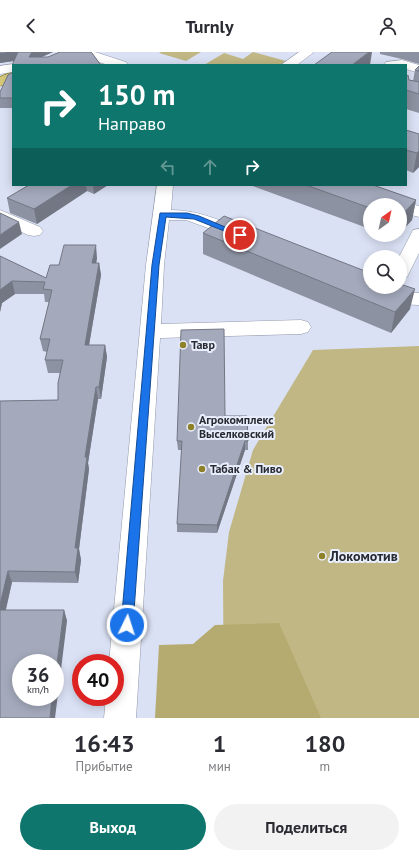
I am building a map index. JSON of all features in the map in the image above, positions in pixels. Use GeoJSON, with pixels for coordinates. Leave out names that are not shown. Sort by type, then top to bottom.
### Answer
{"type":"FeatureCollection","features":[{"type":"Feature","properties":{"kind":"main road"},"geometry":{"type":"LineString","coordinates":[[0,82],[12,76]]}},
{"type":"Feature","properties":{"kind":"street"},"geometry":{"type":"LineString","coordinates":[[82,52],[118,64]]}},
{"type":"Feature","properties":{"kind":"street"},"geometry":{"type":"LineString","coordinates":[[290,64],[308,52]]}},
{"type":"Feature","properties":{"kind":"street"},"geometry":{"type":"LineString","coordinates":[[407,65],[419,69]]}},
{"type":"Feature","properties":{"kind":"street"},"geometry":{"type":"LineString","coordinates":[[0,70],[12,68]]}},
{"type":"Feature","properties":{"kind":"street"},"geometry":{"type":"LineString","coordinates":[[120,718],[155,265],[165,186]]}},
{"type":"Feature","properties":{"kind":"street"},"geometry":{"type":"LineString","coordinates":[[407,208],[419,212]]}},
{"type":"Feature","properties":{"kind":"street"},"geometry":{"type":"LineString","coordinates":[[0,215],[34,231]]}},
{"type":"Feature","properties":{"kind":"street"},"geometry":{"type":"LineString","coordinates":[[162,215],[197,218],[254,241]]}},
{"type":"Feature","properties":{"kind":"street"},"geometry":{"type":"LineString","coordinates":[[407,259],[419,234]]}},
{"type":"Feature","properties":{"kind":"street"},"geometry":{"type":"LineString","coordinates":[[395,294],[399,298],[419,299]]}},
{"type":"Feature","properties":{"kind":"street"},"geometry":{"type":"LineString","coordinates":[[150,331],[301,327]]}},
{"type":"Feature","properties":{"kind":"shaded area"},"geometry":{"type":"Polygon","coordinates":[[[201,52],[186,61],[159,53],[201,52]]]}},
{"type":"Feature","properties":{"kind":"shaded area"},"geometry":{"type":"Polygon","coordinates":[[[253,52],[286,61],[282,64],[206,64],[224,53],[243,59],[253,52]]]}},
{"type":"Feature","properties":{"kind":"shaded area","name":"Локомотив"},"geometry":{"type":"Polygon","coordinates":[[[419,346],[419,718],[224,718],[223,581],[229,532],[253,450],[313,350],[419,346]]]}},
{"type":"Feature","properties":{"kind":"shaded area"},"geometry":{"type":"Polygon","coordinates":[[[279,623],[321,718],[155,718],[159,645],[193,644],[215,625],[279,623]]]}},
{"type":"Feature","properties":{"kind":"building"},"geometry":{"type":"Polygon","coordinates":[[[18,52],[32,52],[29,57],[48,57],[60,52],[92,53],[100,64],[13,64],[18,52]]]}},
{"type":"Feature","properties":{"kind":"building"},"geometry":{"type":"Polygon","coordinates":[[[332,52],[369,52],[353,64],[315,64],[332,52]]]}},
{"type":"Feature","properties":{"kind":"building"},"geometry":{"type":"Polygon","coordinates":[[[12,73],[12,98],[0,98],[0,92],[8,75],[12,73]]]}},
{"type":"Feature","properties":{"kind":"building"},"geometry":{"type":"Polygon","coordinates":[[[408,75],[409,80],[419,82],[419,94],[407,90],[408,75]]]}},
{"type":"Feature","properties":{"kind":"building"},"geometry":{"type":"Polygon","coordinates":[[[407,130],[419,134],[419,151],[417,153],[407,150],[407,130]]]}},
{"type":"Feature","properties":{"kind":"building"},"geometry":{"type":"Polygon","coordinates":[[[27,186],[70,186],[34,209],[7,198],[27,186]]]}},
{"type":"Feature","properties":{"kind":"building"},"geometry":{"type":"Polygon","coordinates":[[[309,186],[376,186],[416,200],[407,210],[407,198],[363,198],[363,205],[309,186]]]}},
{"type":"Feature","properties":{"kind":"building"},"geometry":{"type":"Polygon","coordinates":[[[0,213],[19,222],[0,235],[0,213]]]}},
{"type":"Feature","properties":{"kind":"building"},"geometry":{"type":"Polygon","coordinates":[[[224,216],[363,270],[363,294],[407,294],[407,286],[415,289],[395,312],[203,233],[224,216]]]}},
{"type":"Feature","properties":{"kind":"building"},"geometry":{"type":"Polygon","coordinates":[[[64,245],[96,245],[92,263],[99,263],[85,345],[105,345],[99,387],[96,387],[85,457],[87,457],[75,548],[78,548],[75,572],[8,571],[0,605],[0,401],[58,400],[58,383],[63,360],[45,360],[50,339],[40,339],[52,290],[43,289],[45,282],[12,281],[0,290],[0,256],[46,278],[50,265],[59,265],[64,245]]]}},
{"type":"Feature","properties":{"kind":"building"},"geometry":{"type":"Polygon","coordinates":[[[224,329],[225,416],[247,416],[248,441],[245,441],[217,525],[177,524],[182,441],[177,441],[181,330],[224,329]]]}},
{"type":"Feature","properties":{"kind":"building"},"geometry":{"type":"Polygon","coordinates":[[[0,610],[64,610],[58,654],[12,654],[12,706],[51,706],[50,718],[0,718],[0,610]]]}},
{"type":"Feature","properties":{"kind":"place","name":"Тавр"},"geometry":{"type":"Point","coordinates":[183,345]}},
{"type":"Feature","properties":{"kind":"place","name":"Агрокомплекс Выселковский"},"geometry":{"type":"Point","coordinates":[191,427]}},
{"type":"Feature","properties":{"kind":"place","name":"Табак & Пиво"},"geometry":{"type":"Point","coordinates":[202,469]}},
{"type":"Feature","properties":{"kind":"place","name":"Локомотив"},"geometry":{"type":"Point","coordinates":[322,556]}},
{"type":"Feature","properties":{"kind":"route"},"geometry":{"type":"LineString","coordinates":[[127,625],[155,265],[162,215],[197,218],[240,235]]}}]}
